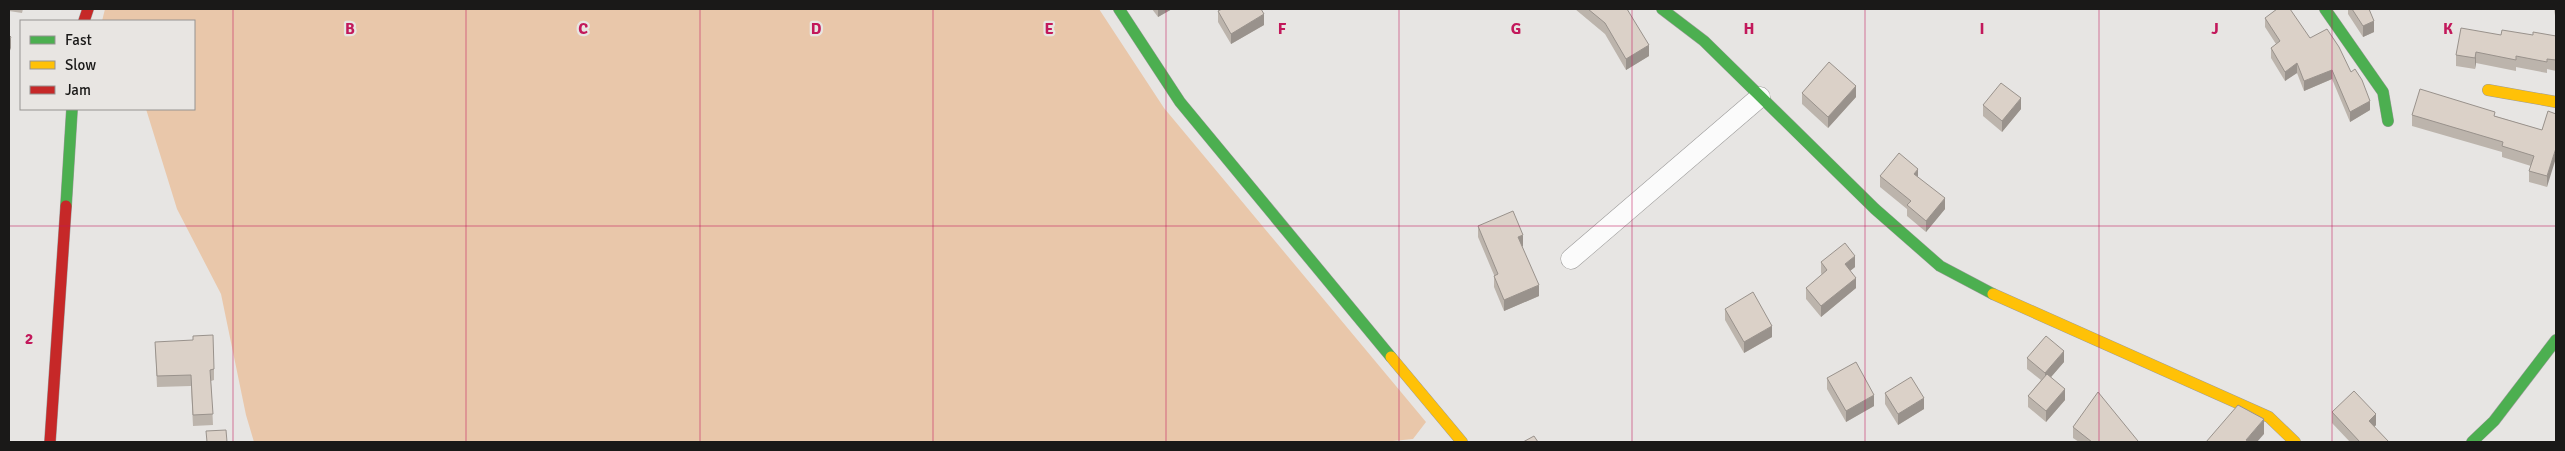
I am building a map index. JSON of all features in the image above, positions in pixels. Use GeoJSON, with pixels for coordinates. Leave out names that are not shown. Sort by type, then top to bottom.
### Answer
{"type":"FeatureCollection","features":[{"type":"Feature","properties":{"kind":"street"},"geometry":{"type":"LineString","coordinates":[[1119,9],[1180,102],[1462,442]]}},
{"type":"Feature","properties":{"kind":"street"},"geometry":{"type":"LineString","coordinates":[[1662,9],[1704,41],[1876,210],[1940,266],[1970,283],[2269,417],[2295,442]]}},
{"type":"Feature","properties":{"kind":"street"},"geometry":{"type":"LineString","coordinates":[[2325,9],[2383,92],[2388,121]]}},
{"type":"Feature","properties":{"kind":"street"},"geometry":{"type":"LineString","coordinates":[[2488,90],[2556,102]]}},
{"type":"Feature","properties":{"kind":"street"},"geometry":{"type":"LineString","coordinates":[[1571,259],[1760,97]]}},
{"type":"Feature","properties":{"kind":"street"},"geometry":{"type":"LineString","coordinates":[[50,442],[72,110]]}},
{"type":"Feature","properties":{"kind":"street"},"geometry":{"type":"LineString","coordinates":[[2472,442],[2494,421],[2556,340]]}},
{"type":"Feature","properties":{"kind":"shaded area"},"geometry":{"type":"Polygon","coordinates":[[[105,9],[1099,9],[1164,108],[1426,422],[1413,439],[1383,442],[254,442],[246,415],[221,294],[177,209],[146,110],[195,110],[195,20],[102,20],[105,9]]]}},
{"type":"Feature","properties":{"kind":"building"},"geometry":{"type":"Polygon","coordinates":[[[1222,9],[1261,9],[1264,14],[1231,34],[1218,11],[1222,9]]]}},
{"type":"Feature","properties":{"kind":"building"},"geometry":{"type":"Polygon","coordinates":[[[1588,9],[1627,9],[1649,45],[1626,59],[1605,23],[1588,9]]]}},
{"type":"Feature","properties":{"kind":"building"},"geometry":{"type":"Polygon","coordinates":[[[2277,9],[2290,9],[2310,38],[2327,29],[2339,47],[2351,72],[2355,69],[2362,80],[2370,101],[2350,112],[2332,70],[2304,81],[2297,63],[2285,72],[2271,48],[2280,41],[2265,18],[2277,9]]]}},
{"type":"Feature","properties":{"kind":"building"},"geometry":{"type":"Polygon","coordinates":[[[2352,9],[2369,9],[2374,21],[2363,26],[2352,9]]]}},
{"type":"Feature","properties":{"kind":"building"},"geometry":{"type":"Polygon","coordinates":[[[2461,28],[2501,35],[2502,30],[2533,35],[2533,32],[2556,36],[2556,60],[2547,59],[2547,62],[2516,56],[2516,60],[2476,52],[2475,58],[2456,55],[2461,28]]]}},
{"type":"Feature","properties":{"kind":"building"},"geometry":{"type":"Polygon","coordinates":[[[1829,62],[1856,86],[1828,117],[1802,93],[1829,62]]]}},
{"type":"Feature","properties":{"kind":"building"},"geometry":{"type":"Polygon","coordinates":[[[2001,83],[2021,98],[2002,121],[1983,105],[2001,83]]]}},
{"type":"Feature","properties":{"kind":"building"},"geometry":{"type":"Polygon","coordinates":[[[2420,89],[2495,112],[2494,116],[2542,130],[2548,111],[2556,114],[2556,148],[2547,176],[2529,171],[2534,156],[2502,146],[2503,142],[2412,115],[2420,89]]]}},
{"type":"Feature","properties":{"kind":"building"},"geometry":{"type":"Polygon","coordinates":[[[1899,153],[1918,169],[1914,174],[1945,198],[1926,221],[1907,205],[1911,201],[1880,176],[1899,153]]]}},
{"type":"Feature","properties":{"kind":"building"},"geometry":{"type":"Polygon","coordinates":[[[1513,211],[1523,235],[1518,237],[1539,285],[1504,300],[1494,276],[1498,274],[1478,226],[1513,211]]]}},
{"type":"Feature","properties":{"kind":"building"},"geometry":{"type":"Polygon","coordinates":[[[1845,243],[1855,256],[1845,264],[1856,278],[1821,306],[1806,288],[1827,270],[1821,262],[1845,243]]]}},
{"type":"Feature","properties":{"kind":"building"},"geometry":{"type":"Polygon","coordinates":[[[1753,292],[1772,326],[1744,342],[1725,309],[1753,292]]]}},
{"type":"Feature","properties":{"kind":"building"},"geometry":{"type":"Polygon","coordinates":[[[213,335],[214,369],[210,370],[213,414],[193,415],[191,375],[157,376],[155,342],[193,340],[193,336],[213,335]]]}},
{"type":"Feature","properties":{"kind":"building"},"geometry":{"type":"Polygon","coordinates":[[[2046,336],[2064,351],[2045,373],[2027,358],[2046,336]]]}},
{"type":"Feature","properties":{"kind":"building"},"geometry":{"type":"Polygon","coordinates":[[[1856,362],[1874,395],[1846,411],[1827,378],[1856,362]]]}},
{"type":"Feature","properties":{"kind":"building"},"geometry":{"type":"Polygon","coordinates":[[[2047,374],[2065,389],[2046,411],[2028,396],[2047,374]]]}},
{"type":"Feature","properties":{"kind":"building"},"geometry":{"type":"Polygon","coordinates":[[[1911,377],[1924,398],[1898,414],[1885,393],[1911,377]]]}},
{"type":"Feature","properties":{"kind":"building"},"geometry":{"type":"Polygon","coordinates":[[[2354,391],[2376,414],[2369,421],[2389,442],[2360,442],[2332,412],[2354,391]]]}},
{"type":"Feature","properties":{"kind":"building"},"geometry":{"type":"Polygon","coordinates":[[[2098,392],[2137,442],[2092,442],[2073,427],[2098,392]]]}},
{"type":"Feature","properties":{"kind":"building"},"geometry":{"type":"Polygon","coordinates":[[[2238,405],[2264,419],[2246,440],[2249,442],[2206,442],[2238,405]]]}},
{"type":"Feature","properties":{"kind":"building"},"geometry":{"type":"Polygon","coordinates":[[[226,430],[227,442],[207,442],[206,431],[226,430]]]}},
{"type":"Feature","properties":{"kind":"building"},"geometry":{"type":"Polygon","coordinates":[[[1534,436],[1538,442],[1523,442],[1534,436]]]}},
{"type":"Feature","properties":{"kind":"traffic: fast"},"geometry":{"type":"LineString","coordinates":[[1119,9],[1180,102],[1391,357]]}},
{"type":"Feature","properties":{"kind":"traffic: fast"},"geometry":{"type":"LineString","coordinates":[[1662,9],[1704,41],[1875,209],[1940,266],[1993,294]]}},
{"type":"Feature","properties":{"kind":"traffic: fast"},"geometry":{"type":"LineString","coordinates":[[2325,9],[2383,92],[2388,121]]}},
{"type":"Feature","properties":{"kind":"traffic: fast"},"geometry":{"type":"LineString","coordinates":[[66,206],[72,110]]}},
{"type":"Feature","properties":{"kind":"traffic: fast"},"geometry":{"type":"LineString","coordinates":[[2472,442],[2494,421],[2556,340]]}},
{"type":"Feature","properties":{"kind":"traffic: slow"},"geometry":{"type":"LineString","coordinates":[[2488,90],[2556,102]]}},
{"type":"Feature","properties":{"kind":"traffic: slow"},"geometry":{"type":"LineString","coordinates":[[1993,294],[2269,417],[2295,442]]}},
{"type":"Feature","properties":{"kind":"traffic: slow"},"geometry":{"type":"LineString","coordinates":[[1391,357],[1462,442]]}},
{"type":"Feature","properties":{"kind":"traffic: jam"},"geometry":{"type":"LineString","coordinates":[[84,20],[88,9]]}},
{"type":"Feature","properties":{"kind":"traffic: jam"},"geometry":{"type":"LineString","coordinates":[[50,442],[66,206]]}}]}
